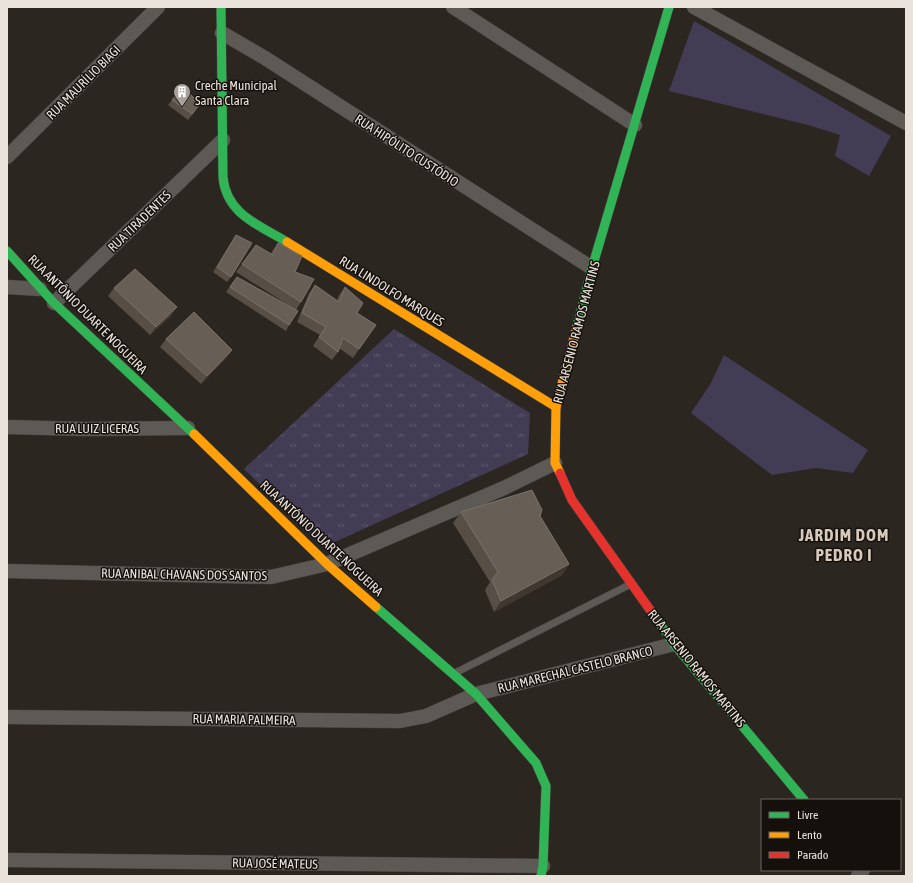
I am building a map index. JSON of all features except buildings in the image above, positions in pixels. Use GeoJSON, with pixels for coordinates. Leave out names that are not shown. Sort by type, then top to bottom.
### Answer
{"type":"FeatureCollection","features":[{"type":"Feature","properties":{"kind":"street","name":"RUA MAURÍLIO BIAGI"},"geometry":{"type":"LineString","coordinates":[[7,157],[158,7]]}},
{"type":"Feature","properties":{"kind":"street"},"geometry":{"type":"LineString","coordinates":[[221,7],[223,140]]}},
{"type":"Feature","properties":{"kind":"street"},"geometry":{"type":"LineString","coordinates":[[453,7],[635,125]]}},
{"type":"Feature","properties":{"kind":"street","name":"RUA ARSENIO RAMOS MARTINS"},"geometry":{"type":"LineString","coordinates":[[669,7],[592,268],[556,407],[555,463],[572,500],[674,644],[803,799]]}},
{"type":"Feature","properties":{"kind":"street"},"geometry":{"type":"LineString","coordinates":[[694,7],[906,123]]}},
{"type":"Feature","properties":{"kind":"street","name":"RUA HIPÓLITO CUSTÓDIO"},"geometry":{"type":"LineString","coordinates":[[222,33],[265,58],[592,268]]}},
{"type":"Feature","properties":{"kind":"street","name":"RUA LINDOLFO MARQUES"},"geometry":{"type":"LineString","coordinates":[[223,140],[224,190],[230,202],[240,213],[556,407]]}},
{"type":"Feature","properties":{"kind":"street","name":"RUA TIRADENTES"},"geometry":{"type":"LineString","coordinates":[[54,303],[223,140]]}},
{"type":"Feature","properties":{"kind":"street","name":"RUA ANTÔNIO DUARTE NOGUEIRA"},"geometry":{"type":"LineString","coordinates":[[7,251],[54,303],[188,428],[327,564],[476,694],[536,763],[546,786],[542,871]]}},
{"type":"Feature","properties":{"kind":"street"},"geometry":{"type":"LineString","coordinates":[[7,287],[40,289]]}},
{"type":"Feature","properties":{"kind":"street","name":"RUA LUIZ LICERAS"},"geometry":{"type":"LineString","coordinates":[[7,427],[188,428]]}},
{"type":"Feature","properties":{"kind":"street","name":"RUA ANIBAL CHAVANS DOS SANTOS"},"geometry":{"type":"LineString","coordinates":[[7,571],[271,577],[327,564],[504,488],[555,463]]}},
{"type":"Feature","properties":{"kind":"street","name":"RUA MARECHAL CASTELO BRANCO"},"geometry":{"type":"LineString","coordinates":[[476,694],[674,644]]}},
{"type":"Feature","properties":{"kind":"street","name":"RUA MARIA PALMEIRA"},"geometry":{"type":"LineString","coordinates":[[7,716],[400,721],[426,716],[476,694]]}},
{"type":"Feature","properties":{"kind":"street","name":"RUA JOSÉ MATEUS"},"geometry":{"type":"LineString","coordinates":[[7,860],[542,871]]}},
{"type":"Feature","properties":{"kind":"lane"},"geometry":{"type":"LineString","coordinates":[[453,674],[631,584]]}},
{"type":"Feature","properties":{"kind":"green space"},"geometry":{"type":"Polygon","coordinates":[[[694,21],[891,136],[869,176],[835,156],[840,135],[808,125],[669,91],[694,21]]]}},
{"type":"Feature","properties":{"kind":"green space"},"geometry":{"type":"Polygon","coordinates":[[[394,329],[530,413],[528,454],[324,547],[244,469],[394,329]]]}},
{"type":"Feature","properties":{"kind":"green space"},"geometry":{"type":"Polygon","coordinates":[[[724,355],[868,450],[853,473],[816,468],[772,475],[691,413],[711,383],[724,355]]]}},
{"type":"Feature","properties":{"kind":"traffic: fast"},"geometry":{"type":"LineString","coordinates":[[221,7],[223,177],[225,190],[230,200],[246,217],[255,224],[287,242]]}},
{"type":"Feature","properties":{"kind":"traffic: fast"},"geometry":{"type":"LineString","coordinates":[[577,326],[592,268],[669,7]]}},
{"type":"Feature","properties":{"kind":"traffic: fast"},"geometry":{"type":"LineString","coordinates":[[7,251],[54,303],[194,434]]}},
{"type":"Feature","properties":{"kind":"traffic: fast"},"geometry":{"type":"LineString","coordinates":[[376,607],[476,694],[536,763],[546,786],[543,866],[541,876]]}},
{"type":"Feature","properties":{"kind":"traffic: fast"},"geometry":{"type":"LineString","coordinates":[[653,614],[674,644],[803,799]]}},
{"type":"Feature","properties":{"kind":"traffic: slow"},"geometry":{"type":"LineString","coordinates":[[287,242],[556,407]]}},
{"type":"Feature","properties":{"kind":"traffic: slow"},"geometry":{"type":"LineString","coordinates":[[560,473],[555,463],[556,407],[577,326]]}},
{"type":"Feature","properties":{"kind":"traffic: slow"},"geometry":{"type":"LineString","coordinates":[[194,434],[327,564],[376,607]]}},
{"type":"Feature","properties":{"kind":"traffic: jam"},"geometry":{"type":"LineString","coordinates":[[560,473],[572,500],[653,614]]}},
{"type":"Feature","properties":{"kind":"place","name":"Creche Municipal Santa Clara"},"geometry":{"type":"Point","coordinates":[182,107]}},
{"type":"Feature","properties":{"kind":"district","name":"JARDIM DOM PEDRO I"},"geometry":{"type":"Point","coordinates":[844,545]}}]}
